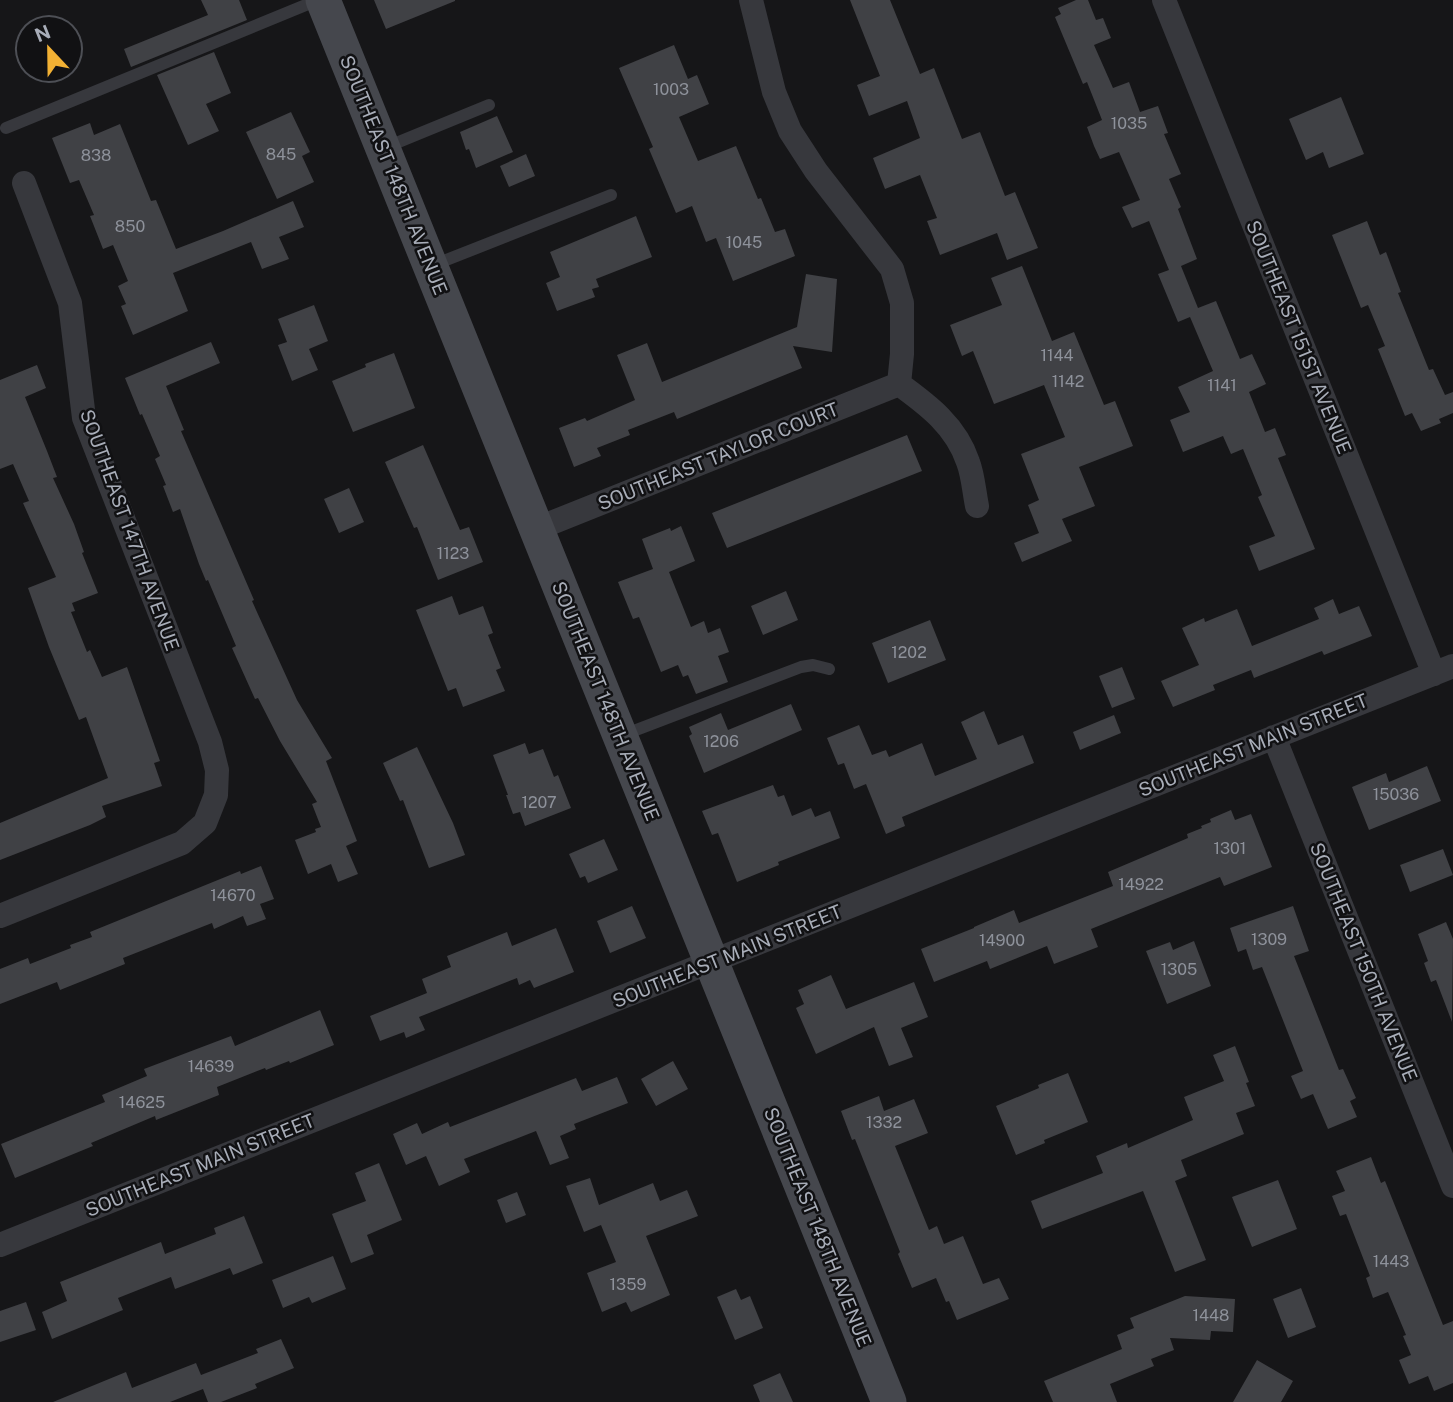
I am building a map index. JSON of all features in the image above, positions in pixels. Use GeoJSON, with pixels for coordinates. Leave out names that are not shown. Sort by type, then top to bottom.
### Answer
{"type":"FeatureCollection","features":[{"type":"Feature","properties":{"kind":"main road","name":"SOUTHEAST 148TH AVENUE"},"geometry":{"type":"LineString","coordinates":[[321,0],[889,1402]]}},
{"type":"Feature","properties":{"kind":"street"},"geometry":{"type":"LineString","coordinates":[[751,0],[774,92],[790,131],[816,171],[892,270],[902,303],[899,384],[933,409],[954,433],[969,462],[977,506]]}},
{"type":"Feature","properties":{"kind":"street","name":"SOUTHEAST 151ST AVENUE"},"geometry":{"type":"LineString","coordinates":[[1164,0],[1443,670]]}},
{"type":"Feature","properties":{"kind":"street","name":"SOUTHEAST 147TH AVENUE"},"geometry":{"type":"LineString","coordinates":[[0,916],[182,843],[205,822],[216,795],[217,770],[210,742],[84,418],[70,303],[24,183]]}},
{"type":"Feature","properties":{"kind":"street","name":"SOUTHEAST TAYLOR COURT"},"geometry":{"type":"LineString","coordinates":[[536,529],[899,384]]}},
{"type":"Feature","properties":{"kind":"street","name":"SOUTHEAST MAIN STREET"},"geometry":{"type":"LineString","coordinates":[[0,1245],[1443,670]]}},
{"type":"Feature","properties":{"kind":"street","name":"SOUTHEAST 150TH AVENUE"},"geometry":{"type":"LineString","coordinates":[[1274,737],[1453,1186]]}},
{"type":"Feature","properties":{"kind":"lane"},"geometry":{"type":"LineString","coordinates":[[6,128],[321,0]]}},
{"type":"Feature","properties":{"kind":"lane"},"geometry":{"type":"LineString","coordinates":[[383,148],[489,105]]}},
{"type":"Feature","properties":{"kind":"lane"},"geometry":{"type":"LineString","coordinates":[[431,266],[611,195]]}},
{"type":"Feature","properties":{"kind":"lane"},"geometry":{"type":"LineString","coordinates":[[620,736],[801,667],[813,665],[829,669]]}},
{"type":"Feature","properties":{"kind":"building"},"geometry":{"type":"Polygon","coordinates":[[[201,0],[239,0],[247,20],[131,67],[124,49],[208,15],[201,0]]]}},
{"type":"Feature","properties":{"kind":"building"},"geometry":{"type":"Polygon","coordinates":[[[374,0],[455,0],[455,1],[386,29],[374,0]]]}},
{"type":"Feature","properties":{"kind":"building"},"geometry":{"type":"Polygon","coordinates":[[[850,0],[890,0],[920,74],[934,68],[962,139],[980,132],[1005,196],[1015,192],[1038,248],[1007,260],[997,233],[940,255],[927,221],[937,218],[920,175],[885,189],[873,158],[920,138],[907,101],[869,116],[857,85],[880,76],[850,0]]]}},
{"type":"Feature","properties":{"kind":"building"},"geometry":{"type":"Polygon","coordinates":[[[1076,0],[1088,0],[1096,20],[1103,18],[1111,38],[1094,45],[1113,88],[1129,82],[1140,112],[1158,106],[1168,133],[1164,134],[1181,174],[1169,179],[1197,259],[1181,266],[1198,308],[1216,301],[1240,359],[1252,354],[1266,384],[1249,392],[1265,432],[1275,428],[1286,455],[1278,458],[1315,549],[1259,571],[1249,546],[1275,536],[1258,497],[1262,495],[1243,449],[1231,454],[1223,436],[1183,452],[1170,420],[1190,412],[1178,387],[1213,371],[1190,317],[1178,322],[1158,274],[1169,270],[1149,221],[1132,228],[1122,207],[1140,200],[1119,152],[1100,159],[1094,146],[1087,127],[1102,120],[1087,82],[1083,84],[1055,17],[1061,14],[1058,8],[1076,0]]]}},
{"type":"Feature","properties":{"kind":"building"},"geometry":{"type":"Polygon","coordinates":[[[674,45],[688,79],[697,75],[709,104],[679,117],[698,161],[736,146],[775,232],[785,229],[795,256],[733,281],[716,238],[706,242],[692,206],[676,213],[649,149],[653,147],[619,68],[674,45]]]}},
{"type":"Feature","properties":{"kind":"building"},"geometry":{"type":"Polygon","coordinates":[[[214,52],[231,93],[206,104],[219,131],[188,145],[157,75],[214,52]]]}},
{"type":"Feature","properties":{"kind":"building"},"geometry":{"type":"Polygon","coordinates":[[[1341,97],[1364,154],[1329,168],[1323,152],[1306,160],[1289,119],[1341,97]]]}},
{"type":"Feature","properties":{"kind":"building"},"geometry":{"type":"Polygon","coordinates":[[[291,112],[310,152],[302,156],[314,182],[277,199],[246,132],[291,112]]]}},
{"type":"Feature","properties":{"kind":"building"},"geometry":{"type":"Polygon","coordinates":[[[497,116],[513,152],[476,168],[460,132],[497,116]]]}},
{"type":"Feature","properties":{"kind":"building"},"geometry":{"type":"Polygon","coordinates":[[[90,123],[94,135],[120,124],[151,201],[156,200],[176,249],[293,201],[304,227],[279,237],[289,259],[262,269],[251,242],[173,273],[188,311],[133,335],[121,306],[126,304],[118,286],[128,281],[113,245],[103,249],[90,216],[94,215],[79,180],[70,183],[52,138],[90,123]]]}},
{"type":"Feature","properties":{"kind":"building"},"geometry":{"type":"Polygon","coordinates":[[[526,154],[535,176],[509,187],[500,166],[526,154]]]}},
{"type":"Feature","properties":{"kind":"building"},"geometry":{"type":"Polygon","coordinates":[[[636,216],[652,257],[596,279],[599,287],[592,289],[595,297],[557,311],[546,283],[560,277],[550,252],[636,216]]]}},
{"type":"Feature","properties":{"kind":"building"},"geometry":{"type":"Polygon","coordinates":[[[1367,221],[1380,255],[1386,252],[1401,292],[1398,293],[1429,370],[1433,369],[1445,395],[1453,392],[1453,413],[1439,419],[1441,423],[1421,431],[1412,413],[1405,416],[1378,349],[1385,346],[1368,305],[1361,308],[1332,235],[1367,221]]]}},
{"type":"Feature","properties":{"kind":"building"},"geometry":{"type":"Polygon","coordinates":[[[1022,266],[1052,341],[1074,332],[1104,405],[1115,401],[1133,446],[1079,467],[1095,506],[1062,519],[1072,541],[1022,562],[1014,543],[1039,533],[1028,505],[1039,500],[1021,454],[1065,437],[1044,385],[994,404],[973,351],[962,356],[950,325],[1002,305],[991,278],[1022,266]]]}},
{"type":"Feature","properties":{"kind":"building"},"geometry":{"type":"Polygon","coordinates":[[[806,274],[837,279],[832,352],[793,346],[802,368],[677,419],[674,412],[628,430],[630,435],[597,448],[601,456],[574,467],[559,428],[585,418],[587,421],[635,400],[617,355],[647,343],[662,382],[797,327],[806,274]]]}},
{"type":"Feature","properties":{"kind":"building"},"geometry":{"type":"Polygon","coordinates":[[[314,305],[328,341],[309,349],[318,370],[292,381],[278,345],[287,342],[278,319],[314,305]]]}},
{"type":"Feature","properties":{"kind":"building"},"geometry":{"type":"Polygon","coordinates":[[[211,342],[220,363],[166,386],[184,430],[181,431],[254,600],[252,601],[297,700],[332,758],[326,761],[357,841],[346,846],[358,874],[338,882],[331,864],[308,874],[295,840],[316,832],[315,829],[321,827],[312,804],[317,802],[258,698],[255,699],[232,648],[236,646],[199,564],[180,509],[173,512],[155,459],[160,456],[125,378],[211,342]]]}},
{"type":"Feature","properties":{"kind":"building"},"geometry":{"type":"Polygon","coordinates":[[[394,353],[415,408],[353,432],[332,381],[394,353]]]}},
{"type":"Feature","properties":{"kind":"building"},"geometry":{"type":"Polygon","coordinates":[[[37,365],[46,388],[25,397],[98,593],[72,603],[75,611],[71,612],[87,652],[90,650],[102,677],[127,667],[160,761],[154,763],[162,786],[102,806],[106,817],[0,860],[0,823],[108,778],[86,717],[79,720],[28,588],[56,577],[23,503],[29,501],[13,464],[0,469],[0,380],[37,365]]]}},
{"type":"Feature","properties":{"kind":"building"},"geometry":{"type":"Polygon","coordinates":[[[907,435],[922,471],[727,548],[712,513],[907,435]]]}},
{"type":"Feature","properties":{"kind":"building"},"geometry":{"type":"Polygon","coordinates":[[[423,445],[460,530],[469,527],[483,562],[438,580],[417,527],[414,528],[385,462],[423,445]]]}},
{"type":"Feature","properties":{"kind":"building"},"geometry":{"type":"Polygon","coordinates":[[[349,488],[364,522],[339,533],[324,499],[349,488]]]}},
{"type":"Feature","properties":{"kind":"building"},"geometry":{"type":"Polygon","coordinates":[[[681,526],[695,561],[669,572],[691,627],[704,621],[708,633],[720,628],[729,652],[718,656],[728,682],[696,694],[688,675],[683,677],[678,665],[661,672],[639,617],[633,619],[618,582],[653,569],[642,539],[681,526]]]}},
{"type":"Feature","properties":{"kind":"building"},"geometry":{"type":"Polygon","coordinates":[[[786,591],[798,620],[763,635],[751,606],[786,591]]]}},
{"type":"Feature","properties":{"kind":"building"},"geometry":{"type":"Polygon","coordinates":[[[452,596],[459,615],[483,606],[493,633],[488,635],[501,668],[496,670],[505,691],[463,707],[456,688],[448,691],[416,610],[452,596]]]}},
{"type":"Feature","properties":{"kind":"building"},"geometry":{"type":"Polygon","coordinates":[[[1333,599],[1339,614],[1359,606],[1372,636],[1324,655],[1322,651],[1254,678],[1251,670],[1213,685],[1215,690],[1173,707],[1161,681],[1199,665],[1182,628],[1204,618],[1205,622],[1237,609],[1252,646],[1319,619],[1314,608],[1333,599]]]}},
{"type":"Feature","properties":{"kind":"building"},"geometry":{"type":"Polygon","coordinates":[[[930,620],[946,660],[888,683],[872,643],[930,620]]]}},
{"type":"Feature","properties":{"kind":"building"},"geometry":{"type":"Polygon","coordinates":[[[1122,667],[1135,699],[1112,708],[1099,676],[1122,667]]]}},
{"type":"Feature","properties":{"kind":"building"},"geometry":{"type":"Polygon","coordinates":[[[791,704],[802,730],[704,773],[689,736],[692,734],[689,727],[721,713],[728,730],[791,704]]]}},
{"type":"Feature","properties":{"kind":"building"},"geometry":{"type":"Polygon","coordinates":[[[984,711],[998,745],[1023,735],[1034,763],[902,817],[905,826],[886,834],[866,784],[854,789],[844,763],[838,765],[827,738],[859,725],[872,755],[886,750],[889,757],[922,743],[935,776],[977,759],[961,722],[984,711]]]}},
{"type":"Feature","properties":{"kind":"building"},"geometry":{"type":"Polygon","coordinates":[[[1114,715],[1121,733],[1080,750],[1073,732],[1114,715]]]}},
{"type":"Feature","properties":{"kind":"building"},"geometry":{"type":"Polygon","coordinates":[[[525,743],[529,754],[543,749],[554,777],[558,775],[571,808],[525,826],[520,812],[513,814],[493,755],[525,743]]]}},
{"type":"Feature","properties":{"kind":"building"},"geometry":{"type":"Polygon","coordinates":[[[417,747],[465,855],[429,868],[403,800],[400,801],[383,763],[417,747]]]}},
{"type":"Feature","properties":{"kind":"building"},"geometry":{"type":"Polygon","coordinates":[[[1427,766],[1441,801],[1369,830],[1352,787],[1386,773],[1389,782],[1427,766]]]}},
{"type":"Feature","properties":{"kind":"building"},"geometry":{"type":"Polygon","coordinates":[[[773,785],[778,797],[784,795],[792,816],[811,808],[815,817],[830,811],[840,838],[778,862],[779,865],[737,882],[718,833],[712,835],[702,811],[773,785]]]}},
{"type":"Feature","properties":{"kind":"building"},"geometry":{"type":"Polygon","coordinates":[[[1231,810],[1235,820],[1251,814],[1272,867],[1224,886],[1220,877],[1091,929],[1098,947],[1054,964],[1047,946],[990,969],[987,961],[934,982],[921,949],[1014,910],[1019,923],[1113,886],[1108,872],[1188,838],[1187,834],[1202,828],[1201,826],[1211,822],[1210,819],[1231,810]]]}},
{"type":"Feature","properties":{"kind":"building"},"geometry":{"type":"Polygon","coordinates":[[[604,839],[618,870],[588,883],[585,876],[580,878],[569,854],[604,839]]]}},
{"type":"Feature","properties":{"kind":"building"},"geometry":{"type":"Polygon","coordinates":[[[1443,849],[1453,875],[1410,892],[1400,865],[1443,849]]]}},
{"type":"Feature","properties":{"kind":"building"},"geometry":{"type":"Polygon","coordinates":[[[261,866],[274,899],[260,904],[266,919],[247,926],[243,916],[214,929],[212,923],[123,958],[125,964],[60,990],[57,982],[0,1004],[0,969],[28,958],[30,964],[71,948],[70,945],[92,937],[90,932],[240,871],[241,874],[261,866]]]}},
{"type":"Feature","properties":{"kind":"building"},"geometry":{"type":"Polygon","coordinates":[[[632,906],[646,938],[610,953],[597,921],[632,906]]]}},
{"type":"Feature","properties":{"kind":"building"},"geometry":{"type":"Polygon","coordinates":[[[1293,906],[1309,951],[1294,956],[1339,1070],[1343,1069],[1356,1098],[1350,1101],[1357,1117],[1328,1129],[1313,1094],[1301,1099],[1291,1076],[1303,1071],[1262,967],[1253,970],[1246,949],[1238,952],[1230,928],[1293,906]]]}},
{"type":"Feature","properties":{"kind":"building"},"geometry":{"type":"Polygon","coordinates":[[[1446,922],[1453,939],[1452,1022],[1436,980],[1431,982],[1424,963],[1428,961],[1418,934],[1446,922]]]}},
{"type":"Feature","properties":{"kind":"building"},"geometry":{"type":"Polygon","coordinates":[[[556,928],[574,972],[534,988],[530,980],[519,985],[517,978],[419,1017],[425,1030],[406,1038],[404,1032],[380,1041],[370,1016],[427,993],[422,979],[451,967],[447,956],[507,932],[512,946],[556,928]]]}},
{"type":"Feature","properties":{"kind":"building"},"geometry":{"type":"Polygon","coordinates":[[[1194,941],[1211,986],[1167,1004],[1146,951],[1170,942],[1173,950],[1194,941]]]}},
{"type":"Feature","properties":{"kind":"building"},"geometry":{"type":"Polygon","coordinates":[[[831,975],[846,1009],[914,982],[928,1017],[901,1028],[913,1057],[889,1066],[874,1027],[816,1054],[796,1008],[804,1004],[798,990],[831,975]]]}},
{"type":"Feature","properties":{"kind":"building"},"geometry":{"type":"Polygon","coordinates":[[[320,1010],[334,1045],[217,1087],[219,1095],[156,1120],[155,1116],[91,1143],[93,1146],[15,1178],[1,1144],[105,1102],[102,1095],[147,1076],[144,1069],[231,1036],[235,1046],[320,1010]]]}},
{"type":"Feature","properties":{"kind":"building"},"geometry":{"type":"Polygon","coordinates":[[[1235,1046],[1255,1106],[1236,1113],[1244,1134],[1181,1160],[1187,1176],[1175,1181],[1206,1260],[1175,1272],[1143,1191],[1042,1229],[1031,1201],[1103,1173],[1096,1156],[1127,1143],[1128,1148],[1193,1120],[1184,1097],[1224,1081],[1213,1055],[1235,1046]]]}},
{"type":"Feature","properties":{"kind":"building"},"geometry":{"type":"Polygon","coordinates":[[[673,1061],[688,1089],[656,1106],[641,1079],[673,1061]]]}},
{"type":"Feature","properties":{"kind":"building"},"geometry":{"type":"Polygon","coordinates":[[[1068,1073],[1088,1122],[1016,1155],[996,1106],[1068,1073]]]}},
{"type":"Feature","properties":{"kind":"building"},"geometry":{"type":"Polygon","coordinates":[[[617,1077],[628,1103],[574,1124],[576,1129],[560,1136],[569,1158],[550,1165],[536,1131],[464,1159],[470,1172],[439,1186],[426,1156],[406,1165],[393,1134],[417,1123],[422,1134],[448,1122],[450,1127],[576,1078],[582,1091],[617,1077]]]}},
{"type":"Feature","properties":{"kind":"building"},"geometry":{"type":"Polygon","coordinates":[[[879,1096],[884,1111],[914,1099],[928,1133],[895,1146],[929,1230],[937,1226],[944,1244],[963,1236],[983,1284],[999,1278],[1009,1299],[957,1320],[936,1278],[912,1288],[855,1139],[852,1140],[841,1111],[879,1096]]]}},
{"type":"Feature","properties":{"kind":"building"},"geometry":{"type":"Polygon","coordinates":[[[1371,1157],[1381,1183],[1385,1181],[1443,1325],[1453,1321],[1453,1383],[1434,1391],[1428,1376],[1409,1384],[1399,1360],[1411,1355],[1403,1336],[1406,1335],[1388,1292],[1373,1298],[1366,1278],[1370,1276],[1346,1214],[1340,1216],[1332,1196],[1345,1191],[1336,1171],[1371,1157]]]}},
{"type":"Feature","properties":{"kind":"building"},"geometry":{"type":"Polygon","coordinates":[[[379,1163],[402,1220],[367,1235],[374,1254],[351,1263],[332,1214],[366,1201],[355,1173],[379,1163]]]}},
{"type":"Feature","properties":{"kind":"building"},"geometry":{"type":"Polygon","coordinates":[[[590,1178],[599,1205],[653,1183],[660,1201],[687,1190],[698,1216],[646,1236],[670,1295],[631,1312],[626,1302],[602,1312],[587,1273],[616,1262],[601,1225],[584,1232],[566,1186],[590,1178]]]}},
{"type":"Feature","properties":{"kind":"building"},"geometry":{"type":"Polygon","coordinates":[[[1278,1180],[1297,1229],[1252,1247],[1232,1197],[1278,1180]]]}},
{"type":"Feature","properties":{"kind":"building"},"geometry":{"type":"Polygon","coordinates":[[[517,1192],[526,1215],[506,1223],[497,1200],[517,1192]]]}},
{"type":"Feature","properties":{"kind":"building"},"geometry":{"type":"Polygon","coordinates":[[[244,1216],[263,1263],[233,1275],[230,1268],[175,1289],[171,1277],[118,1298],[123,1310],[52,1339],[42,1312],[67,1301],[60,1282],[161,1242],[165,1254],[216,1234],[214,1228],[244,1216]]]}},
{"type":"Feature","properties":{"kind":"building"},"geometry":{"type":"Polygon","coordinates":[[[333,1256],[346,1289],[312,1303],[309,1297],[283,1308],[272,1280],[333,1256]]]}},
{"type":"Feature","properties":{"kind":"building"},"geometry":{"type":"Polygon","coordinates":[[[1301,1288],[1316,1327],[1288,1338],[1273,1299],[1301,1288]]]}},
{"type":"Feature","properties":{"kind":"building"},"geometry":{"type":"Polygon","coordinates":[[[736,1289],[741,1300],[750,1296],[763,1328],[735,1340],[717,1297],[736,1289]]]}},
{"type":"Feature","properties":{"kind":"building"},"geometry":{"type":"Polygon","coordinates":[[[1185,1296],[1235,1299],[1233,1332],[1211,1331],[1210,1340],[1170,1338],[1174,1350],[1151,1359],[1154,1366],[1110,1384],[1117,1402],[1053,1402],[1044,1381],[1122,1349],[1117,1335],[1134,1328],[1130,1318],[1185,1296]]]}},
{"type":"Feature","properties":{"kind":"building"},"geometry":{"type":"Polygon","coordinates":[[[26,1302],[36,1330],[0,1342],[0,1311],[26,1302]]]}},
{"type":"Feature","properties":{"kind":"building"},"geometry":{"type":"Polygon","coordinates":[[[281,1339],[294,1368],[255,1384],[257,1388],[221,1402],[208,1402],[203,1389],[170,1402],[53,1402],[126,1372],[132,1388],[196,1363],[201,1375],[258,1353],[256,1349],[281,1339]]]}},
{"type":"Feature","properties":{"kind":"building"},"geometry":{"type":"Polygon","coordinates":[[[1257,1360],[1293,1381],[1281,1402],[1233,1402],[1257,1360]]]}},
{"type":"Feature","properties":{"kind":"building"},"geometry":{"type":"Polygon","coordinates":[[[780,1373],[793,1402],[760,1402],[753,1385],[780,1373]]]}}]}
